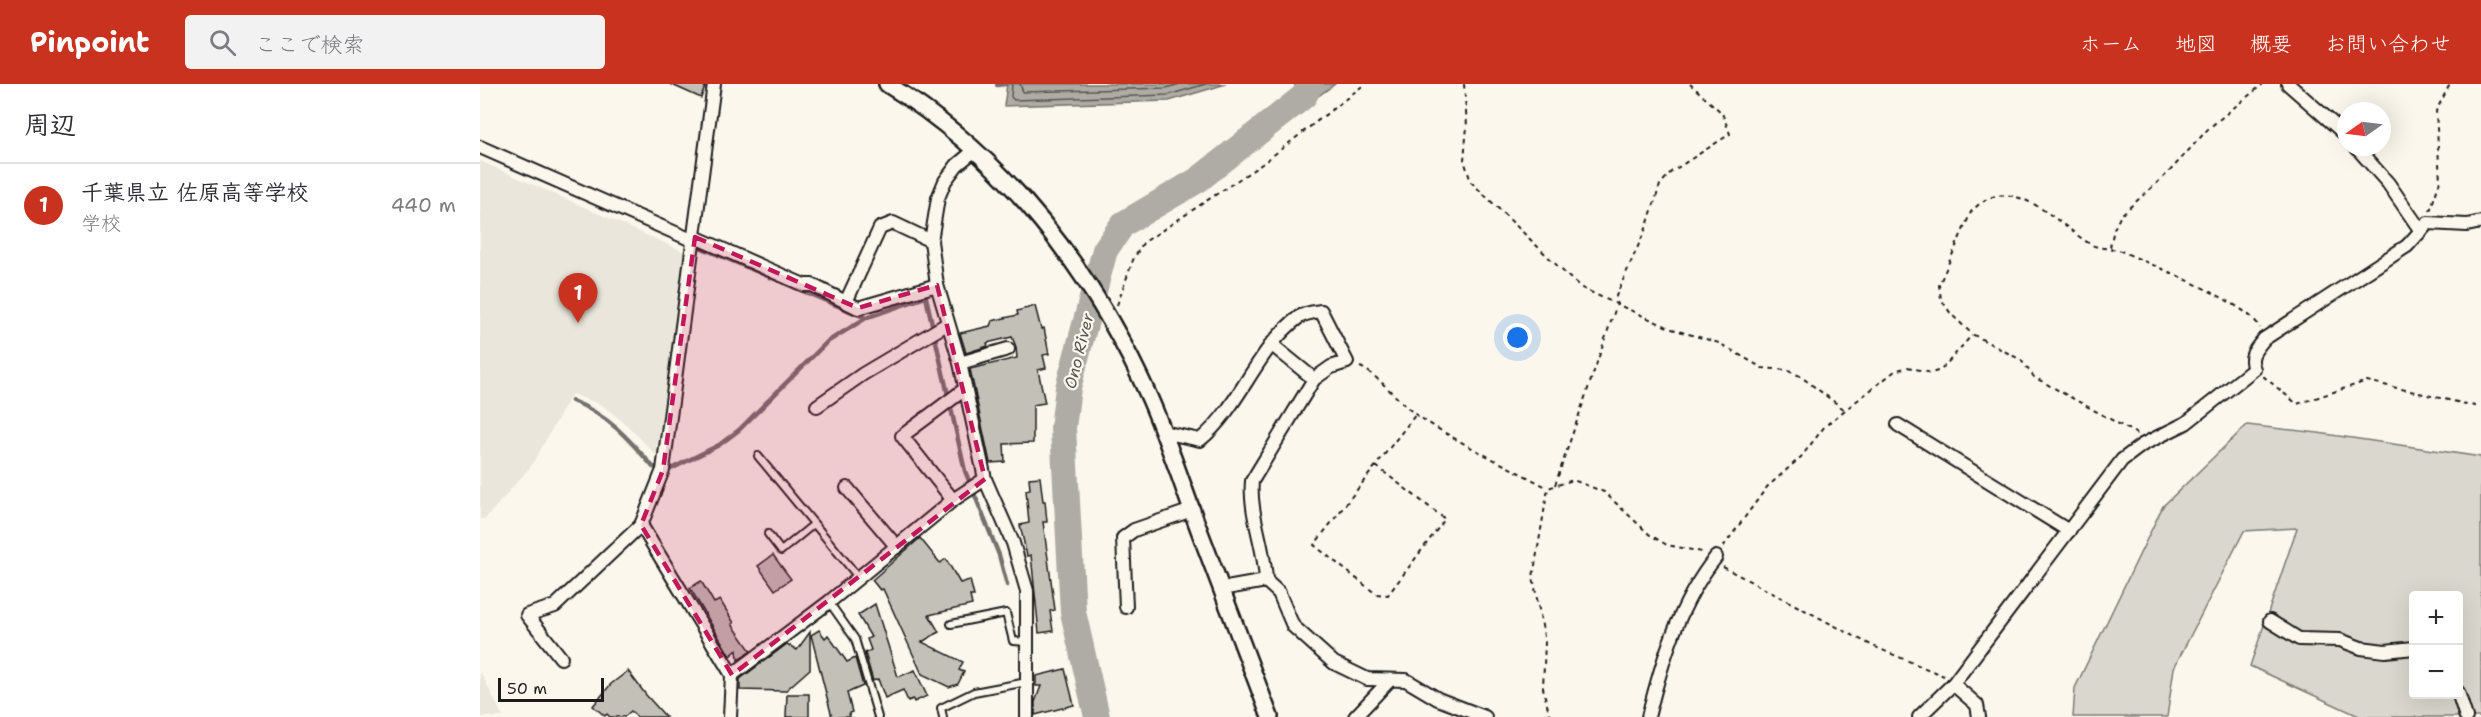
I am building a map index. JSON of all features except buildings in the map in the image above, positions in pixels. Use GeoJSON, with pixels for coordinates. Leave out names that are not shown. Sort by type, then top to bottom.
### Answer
{"type":"FeatureCollection","features":[{"type":"Feature","properties":{"kind":"street"},"geometry":{"type":"LineString","coordinates":[[561,658],[527,615],[555,606],[641,525],[663,467],[714,84]]}},
{"type":"Feature","properties":{"kind":"street"},"geometry":{"type":"LineString","coordinates":[[887,84],[993,166],[1040,219],[1076,267],[1111,321],[1150,400],[1163,432],[1270,717]]}},
{"type":"Feature","properties":{"kind":"street"},"geometry":{"type":"LineString","coordinates":[[2288,84],[2337,127]]}},
{"type":"Feature","properties":{"kind":"street"},"geometry":{"type":"LineString","coordinates":[[480,147],[694,241],[858,308],[937,285]]}},
{"type":"Feature","properties":{"kind":"street"},"geometry":{"type":"LineString","coordinates":[[975,150],[957,165],[945,181],[938,198],[931,241],[937,285],[960,363],[985,479],[1014,543],[1027,591],[1027,717]]}},
{"type":"Feature","properties":{"kind":"street"},"geometry":{"type":"LineString","coordinates":[[2364,156],[2424,227]]}},
{"type":"Feature","properties":{"kind":"street"},"geometry":{"type":"LineString","coordinates":[[1920,717],[1953,684],[2122,460],[2142,445],[2186,423],[2254,369],[2251,362],[2253,353],[2264,339],[2407,246],[2424,227],[2481,222]]}},
{"type":"Feature","properties":{"kind":"street"},"geometry":{"type":"LineString","coordinates":[[846,302],[880,228],[893,223],[931,241]]}},
{"type":"Feature","properties":{"kind":"street"},"geometry":{"type":"LineString","coordinates":[[1163,432],[1200,440],[1214,428],[1271,344],[1301,316],[1321,311],[1347,362],[1331,367],[1314,378],[1252,481],[1251,498],[1265,556],[1266,581],[1279,593],[1293,626],[1334,663],[1367,679],[1406,680],[1438,699],[1485,717]]}},
{"type":"Feature","properties":{"kind":"street"},"geometry":{"type":"LineString","coordinates":[[817,406],[864,374],[947,324]]}},
{"type":"Feature","properties":{"kind":"street"},"geometry":{"type":"LineString","coordinates":[[1271,344],[1314,378]]}},
{"type":"Feature","properties":{"kind":"street"},"geometry":{"type":"LineString","coordinates":[[960,363],[1008,349]]}},
{"type":"Feature","properties":{"kind":"street"},"geometry":{"type":"LineString","coordinates":[[953,500],[902,436],[965,389]]}},
{"type":"Feature","properties":{"kind":"street"},"geometry":{"type":"LineString","coordinates":[[1898,425],[2068,531]]}},
{"type":"Feature","properties":{"kind":"street"},"geometry":{"type":"LineString","coordinates":[[732,675],[860,578],[953,500],[985,479]]}},
{"type":"Feature","properties":{"kind":"street"},"geometry":{"type":"LineString","coordinates":[[847,488],[897,547]]}},
{"type":"Feature","properties":{"kind":"street"},"geometry":{"type":"LineString","coordinates":[[1126,607],[1123,538],[1134,530],[1192,510]]}},
{"type":"Feature","properties":{"kind":"street"},"geometry":{"type":"LineString","coordinates":[[641,525],[732,675],[730,717]]}},
{"type":"Feature","properties":{"kind":"street"},"geometry":{"type":"LineString","coordinates":[[1648,717],[1662,660],[1698,579],[1716,557]]}},
{"type":"Feature","properties":{"kind":"street"},"geometry":{"type":"LineString","coordinates":[[1221,589],[1266,581]]}},
{"type":"Feature","properties":{"kind":"street"},"geometry":{"type":"LineString","coordinates":[[2270,621],[2299,639],[2340,640],[2361,648],[2385,651],[2409,649]]}},
{"type":"Feature","properties":{"kind":"street"},"geometry":{"type":"LineString","coordinates":[[1355,717],[1388,681]]}},
{"type":"Feature","properties":{"kind":"street"},"geometry":{"type":"LineString","coordinates":[[1953,684],[1977,705],[1979,717]]}},
{"type":"Feature","properties":{"kind":"street"},"geometry":{"type":"LineString","coordinates":[[2460,699],[2466,717]]}},
{"type":"Feature","properties":{"kind":"lane"},"geometry":{"type":"LineString","coordinates":[[758,456],[860,578]]}},
{"type":"Feature","properties":{"kind":"lane"},"geometry":{"type":"LineString","coordinates":[[768,534],[781,551],[814,524]]}},
{"type":"Feature","properties":{"kind":"lane"},"geometry":{"type":"LineString","coordinates":[[829,602],[855,639],[878,717]]}},
{"type":"Feature","properties":{"kind":"lane"},"geometry":{"type":"LineString","coordinates":[[951,624],[1006,613],[1013,641],[1027,642]]}},
{"type":"Feature","properties":{"kind":"lane"},"geometry":{"type":"LineString","coordinates":[[944,717],[941,708],[974,693],[1026,682]]}},
{"type":"Feature","properties":{"kind":"path"},"geometry":{"type":"LineString","coordinates":[[1111,321],[1133,260],[1143,243],[1262,164],[1365,84]]}},
{"type":"Feature","properties":{"kind":"path"},"geometry":{"type":"LineString","coordinates":[[1464,84],[1467,126],[1464,160],[1472,182],[1570,278],[1582,288],[1672,329],[1719,343],[1762,368],[1793,373],[1845,410]]}},
{"type":"Feature","properties":{"kind":"path"},"geometry":{"type":"LineString","coordinates":[[1555,486],[1617,304],[1616,296],[1647,226],[1660,185],[1671,172],[1730,134],[1722,114],[1690,84]]}},
{"type":"Feature","properties":{"kind":"path"},"geometry":{"type":"LineString","coordinates":[[2110,247],[2114,229],[2121,215],[2168,173],[2209,128],[2263,84]]}},
{"type":"Feature","properties":{"kind":"path"},"geometry":{"type":"LineString","coordinates":[[2424,227],[2440,181],[2436,111],[2450,84]]}},
{"type":"Feature","properties":{"kind":"path"},"geometry":{"type":"LineString","coordinates":[[2142,445],[2137,432],[2034,377],[2021,360],[1972,334],[1951,314],[1941,299],[1939,285],[1971,212],[1979,203],[1997,195],[2020,196],[2093,246],[2110,247],[2236,305],[2257,322],[2264,339]]}},
{"type":"Feature","properties":{"kind":"path"},"geometry":{"type":"LineString","coordinates":[[1716,557],[1767,487],[1801,457],[1825,426],[1895,371],[1908,367],[1931,373],[1941,370],[1972,334]]}},
{"type":"Feature","properties":{"kind":"path"},"geometry":{"type":"LineString","coordinates":[[1347,362],[1366,370],[1388,392],[1416,414],[1548,488]]}},
{"type":"Feature","properties":{"kind":"path"},"geometry":{"type":"LineString","coordinates":[[2254,369],[2297,404],[2367,381],[2479,407]]}},
{"type":"Feature","properties":{"kind":"path"},"geometry":{"type":"LineString","coordinates":[[1376,466],[1445,519],[1388,595],[1376,594],[1314,545],[1416,414]]}},
{"type":"Feature","properties":{"kind":"highlighted area"},"geometry":{"type":"Polygon","coordinates":[[[695,237],[858,308],[937,285],[985,479],[732,675],[641,525],[663,470],[695,237]]]}},
{"type":"Feature","properties":{"kind":"shaded area"},"geometry":{"type":"Polygon","coordinates":[[[480,161],[687,253],[656,455],[627,425],[602,405],[572,394],[531,466],[485,519],[480,519],[480,161]]]}},
{"type":"Feature","properties":{"kind":"shaded area"},"geometry":{"type":"Polygon","coordinates":[[[2247,425],[2481,457],[2481,717],[2361,717],[2250,666],[2297,528],[2244,531],[2174,668],[2167,717],[2073,717],[2075,688],[2163,506],[2247,425]]]}},
{"type":"Feature","properties":{"kind":"shaded area"},"geometry":{"type":"Polygon","coordinates":[[[480,671],[503,717],[480,717],[480,671]]]}},
{"type":"Feature","properties":{"kind":"water"},"geometry":{"type":"Polygon","coordinates":[[[1007,84],[1226,84],[1169,101],[1004,106],[1007,84]]]}},
{"type":"Feature","properties":{"kind":"water"},"geometry":{"type":"Polygon","coordinates":[[[1294,84],[1335,84],[1306,105],[1294,84]]]}},
{"type":"Feature","properties":{"kind":"waterway"},"geometry":{"type":"LineString","coordinates":[[997,85],[1006,84]]}},
{"type":"Feature","properties":{"kind":"waterway","name":"Ono River"},"geometry":{"type":"LineString","coordinates":[[1097,717],[1073,612],[1063,428],[1068,388],[1105,250],[1123,224],[1198,180],[1304,96],[1311,84]]}},
{"type":"Feature","properties":{"kind":"waterway"},"geometry":{"type":"LineString","coordinates":[[695,245],[866,318],[926,297],[965,471],[999,555],[1007,585]]}},
{"type":"Feature","properties":{"kind":"waterway"},"geometry":{"type":"LineString","coordinates":[[572,401],[585,406],[607,420],[653,467],[671,469],[719,445],[739,430],[827,342],[866,318]]}},
{"type":"Feature","properties":{"kind":"place","name":"千葉県立 佐原高等学校"},"geometry":{"type":"Point","coordinates":[578,323]}}]}
